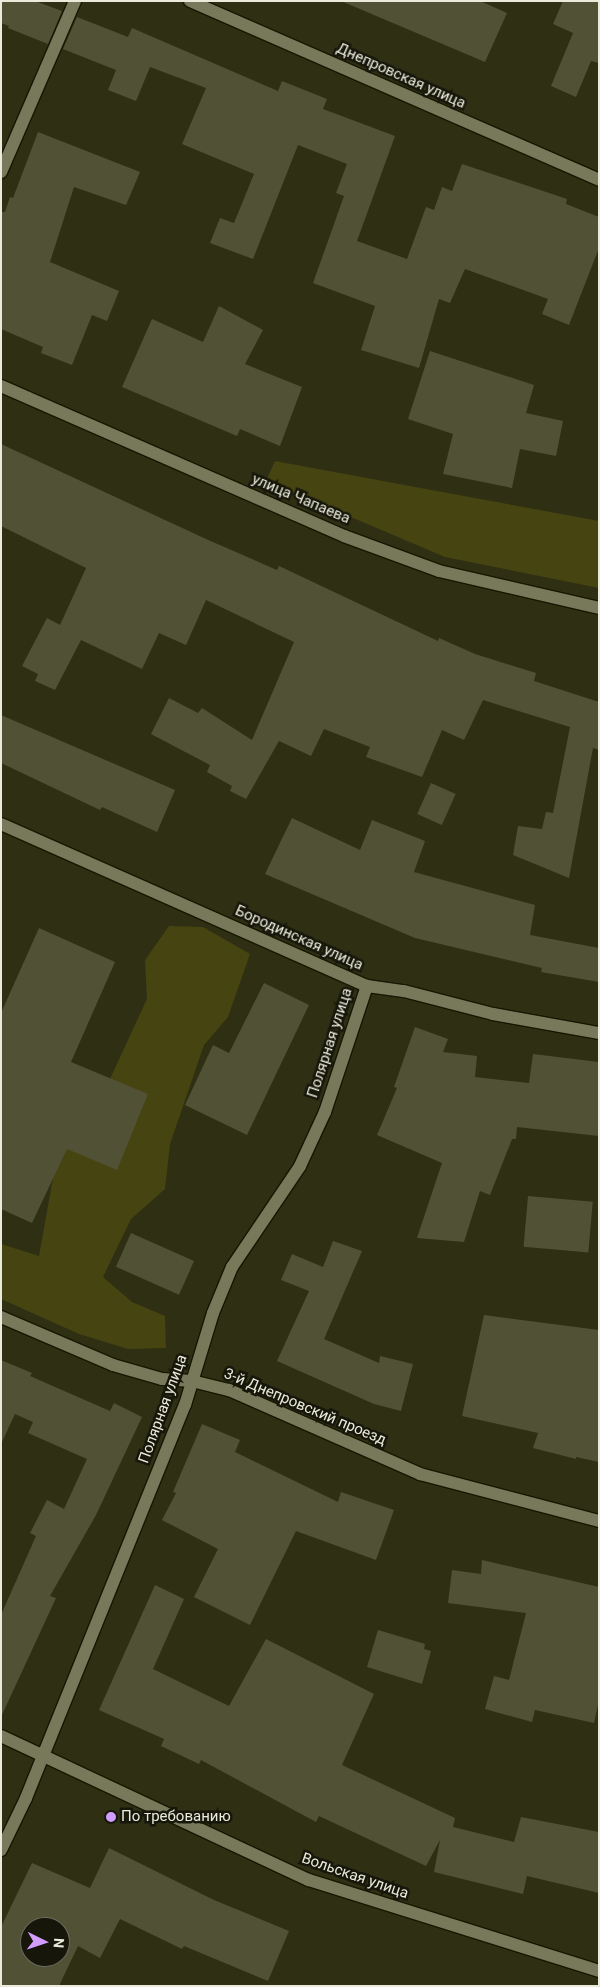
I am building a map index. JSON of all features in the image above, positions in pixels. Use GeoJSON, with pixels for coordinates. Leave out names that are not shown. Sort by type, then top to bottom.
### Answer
{"type":"FeatureCollection","features":[{"type":"Feature","properties":{"kind":"street"},"geometry":{"type":"LineString","coordinates":[[1,172],[75,1]]}},
{"type":"Feature","properties":{"kind":"street","name":"Днепровская улица"},"geometry":{"type":"LineString","coordinates":[[198,3],[599,180]]}},
{"type":"Feature","properties":{"kind":"street","name":"улица Чапаева"},"geometry":{"type":"LineString","coordinates":[[1,386],[344,536],[439,571],[599,608]]}},
{"type":"Feature","properties":{"kind":"street","name":"Бородинская улица"},"geometry":{"type":"LineString","coordinates":[[1,824],[367,986],[404,991],[493,1014],[599,1033]]}},
{"type":"Feature","properties":{"kind":"street","name":"Полярная улица"},"geometry":{"type":"LineString","coordinates":[[1,1850],[44,1755],[185,1404],[232,1267],[300,1166],[325,1112],[367,986]]}},
{"type":"Feature","properties":{"kind":"street","name":"3-й Днепровский проезд"},"geometry":{"type":"LineString","coordinates":[[1,1317],[113,1365],[162,1378],[192,1381],[229,1390],[420,1474],[599,1521]]}},
{"type":"Feature","properties":{"kind":"street","name":"Вольская улица"},"geometry":{"type":"LineString","coordinates":[[1,1736],[309,1880],[599,1971]]}},
{"type":"Feature","properties":{"kind":"shaded area"},"geometry":{"type":"Polygon","coordinates":[[[275,461],[599,521],[599,588],[445,557],[266,481],[275,461]]]}},
{"type":"Feature","properties":{"kind":"shaded area"},"geometry":{"type":"Polygon","coordinates":[[[169,926],[203,927],[250,954],[228,1017],[204,1045],[170,1144],[165,1189],[131,1219],[103,1277],[132,1302],[165,1316],[166,1348],[128,1349],[79,1334],[1,1299],[1,1244],[39,1256],[53,1178],[43,1157],[90,1122],[147,999],[145,960],[169,926]]]}},
{"type":"Feature","properties":{"kind":"building"},"geometry":{"type":"Polygon","coordinates":[[[1,1],[35,1],[62,11],[48,44],[8,28],[9,26],[1,23],[1,1]]]}},
{"type":"Feature","properties":{"kind":"building"},"geometry":{"type":"Polygon","coordinates":[[[341,1],[480,1],[507,13],[485,62],[341,1]]]}},
{"type":"Feature","properties":{"kind":"building"},"geometry":{"type":"Polygon","coordinates":[[[563,1],[599,1],[599,63],[591,61],[576,97],[551,86],[573,33],[553,24],[563,1]]]}},
{"type":"Feature","properties":{"kind":"building"},"geometry":{"type":"Polygon","coordinates":[[[77,17],[128,37],[132,28],[278,91],[282,81],[327,99],[323,109],[395,136],[357,241],[407,259],[426,207],[434,210],[442,187],[452,191],[462,164],[567,199],[566,204],[599,217],[599,248],[569,325],[542,314],[548,299],[465,269],[450,303],[439,299],[419,368],[361,350],[375,306],[313,283],[344,196],[336,193],[347,164],[298,145],[253,259],[210,243],[220,218],[234,223],[254,174],[182,144],[206,88],[150,67],[136,101],[108,90],[116,70],[63,49],[77,17]]]}},
{"type":"Feature","properties":{"kind":"building"},"geometry":{"type":"Polygon","coordinates":[[[38,132],[140,172],[126,205],[74,187],[50,262],[119,291],[107,321],[92,315],[72,365],[41,353],[43,347],[1,329],[1,212],[5,212],[10,197],[13,198],[38,132]]]}},
{"type":"Feature","properties":{"kind":"building"},"geometry":{"type":"Polygon","coordinates":[[[219,306],[263,330],[245,364],[302,387],[280,446],[240,429],[237,436],[122,387],[152,319],[203,342],[219,306]]]}},
{"type":"Feature","properties":{"kind":"building"},"geometry":{"type":"Polygon","coordinates":[[[430,351],[534,385],[526,413],[563,421],[556,456],[520,449],[512,488],[443,474],[453,434],[408,419],[430,351]]]}},
{"type":"Feature","properties":{"kind":"building"},"geometry":{"type":"Polygon","coordinates":[[[1,444],[206,539],[277,570],[279,566],[438,641],[439,638],[475,654],[536,673],[534,681],[599,702],[599,750],[593,748],[569,878],[513,855],[518,826],[542,829],[546,812],[553,813],[570,727],[483,700],[464,740],[442,730],[422,777],[366,757],[370,747],[324,729],[311,756],[279,741],[246,799],[230,791],[232,786],[207,772],[210,765],[151,734],[169,698],[198,713],[202,708],[252,740],[294,642],[206,600],[186,645],[159,633],[142,669],[81,640],[55,690],[35,681],[38,674],[22,666],[47,618],[60,625],[86,568],[1,526],[1,444]]]}},
{"type":"Feature","properties":{"kind":"building"},"geometry":{"type":"Polygon","coordinates":[[[1,715],[175,790],[157,832],[102,807],[100,810],[1,763],[1,715]]]}},
{"type":"Feature","properties":{"kind":"building"},"geometry":{"type":"Polygon","coordinates":[[[431,783],[456,794],[442,825],[417,814],[431,783]]]}},
{"type":"Feature","properties":{"kind":"building"},"geometry":{"type":"Polygon","coordinates":[[[292,818],[360,850],[372,820],[425,841],[414,872],[535,905],[530,935],[599,948],[599,982],[541,972],[542,968],[415,938],[265,874],[292,818]]]}},
{"type":"Feature","properties":{"kind":"building"},"geometry":{"type":"Polygon","coordinates":[[[39,928],[115,962],[71,1062],[148,1094],[117,1170],[67,1149],[32,1223],[1,1209],[1,1013],[39,928]]]}},
{"type":"Feature","properties":{"kind":"building"},"geometry":{"type":"Polygon","coordinates":[[[264,983],[309,1005],[247,1135],[185,1105],[213,1045],[229,1053],[264,983]]]}},
{"type":"Feature","properties":{"kind":"building"},"geometry":{"type":"Polygon","coordinates":[[[415,1027],[448,1039],[443,1052],[477,1056],[475,1077],[529,1083],[533,1054],[599,1062],[599,1136],[517,1127],[516,1139],[512,1139],[490,1195],[480,1191],[464,1242],[417,1238],[442,1163],[377,1135],[397,1088],[394,1087],[415,1027]]]}},
{"type":"Feature","properties":{"kind":"building"},"geometry":{"type":"Polygon","coordinates":[[[528,1196],[593,1202],[588,1252],[524,1247],[528,1196]]]}},
{"type":"Feature","properties":{"kind":"building"},"geometry":{"type":"Polygon","coordinates":[[[131,1233],[194,1261],[179,1295],[116,1267],[131,1233]]]}},
{"type":"Feature","properties":{"kind":"building"},"geometry":{"type":"Polygon","coordinates":[[[333,1241],[362,1251],[324,1339],[379,1363],[380,1356],[413,1364],[401,1411],[374,1404],[277,1361],[309,1291],[281,1280],[292,1254],[323,1267],[333,1241]]]}},
{"type":"Feature","properties":{"kind":"building"},"geometry":{"type":"Polygon","coordinates":[[[484,1315],[599,1330],[599,1462],[576,1457],[576,1459],[533,1448],[538,1433],[462,1416],[484,1315]]]}},
{"type":"Feature","properties":{"kind":"building"},"geometry":{"type":"Polygon","coordinates":[[[1,1360],[32,1373],[30,1376],[110,1411],[114,1403],[142,1417],[96,1515],[50,1596],[56,1598],[1,1717],[1,1615],[36,1536],[30,1533],[47,1500],[64,1509],[87,1459],[28,1433],[33,1422],[15,1414],[1,1444],[1,1360]]]}},
{"type":"Feature","properties":{"kind":"building"},"geometry":{"type":"Polygon","coordinates":[[[202,1424],[240,1440],[235,1452],[338,1502],[341,1492],[394,1510],[376,1560],[296,1531],[250,1625],[194,1597],[218,1549],[162,1520],[176,1493],[173,1492],[202,1424]]]}},
{"type":"Feature","properties":{"kind":"building"},"geometry":{"type":"Polygon","coordinates":[[[482,1560],[599,1587],[599,1700],[594,1723],[535,1710],[532,1722],[485,1709],[494,1676],[509,1680],[526,1613],[448,1603],[452,1570],[481,1574],[482,1560]]]}},
{"type":"Feature","properties":{"kind":"building"},"geometry":{"type":"Polygon","coordinates":[[[155,1585],[184,1599],[153,1669],[229,1706],[266,1639],[374,1694],[342,1765],[455,1818],[453,1827],[514,1842],[521,1817],[599,1832],[599,1893],[527,1876],[523,1894],[434,1872],[440,1840],[426,1866],[319,1816],[316,1822],[201,1760],[199,1764],[161,1746],[164,1739],[99,1710],[155,1585]]]}},
{"type":"Feature","properties":{"kind":"building"},"geometry":{"type":"Polygon","coordinates":[[[378,1630],[425,1644],[424,1649],[431,1651],[422,1684],[367,1667],[378,1630]]]}},
{"type":"Feature","properties":{"kind":"building"},"geometry":{"type":"Polygon","coordinates":[[[109,1848],[214,1900],[289,1931],[268,1981],[184,1946],[182,1949],[120,1919],[100,1958],[78,1946],[70,1963],[70,1917],[20,1917],[20,1967],[68,1967],[59,1986],[1,1986],[1,1927],[32,1863],[90,1888],[109,1848]]]}},
{"type":"Feature","properties":{"kind":"place","name":"По требованию"},"geometry":{"type":"Point","coordinates":[111,1817]}}]}
